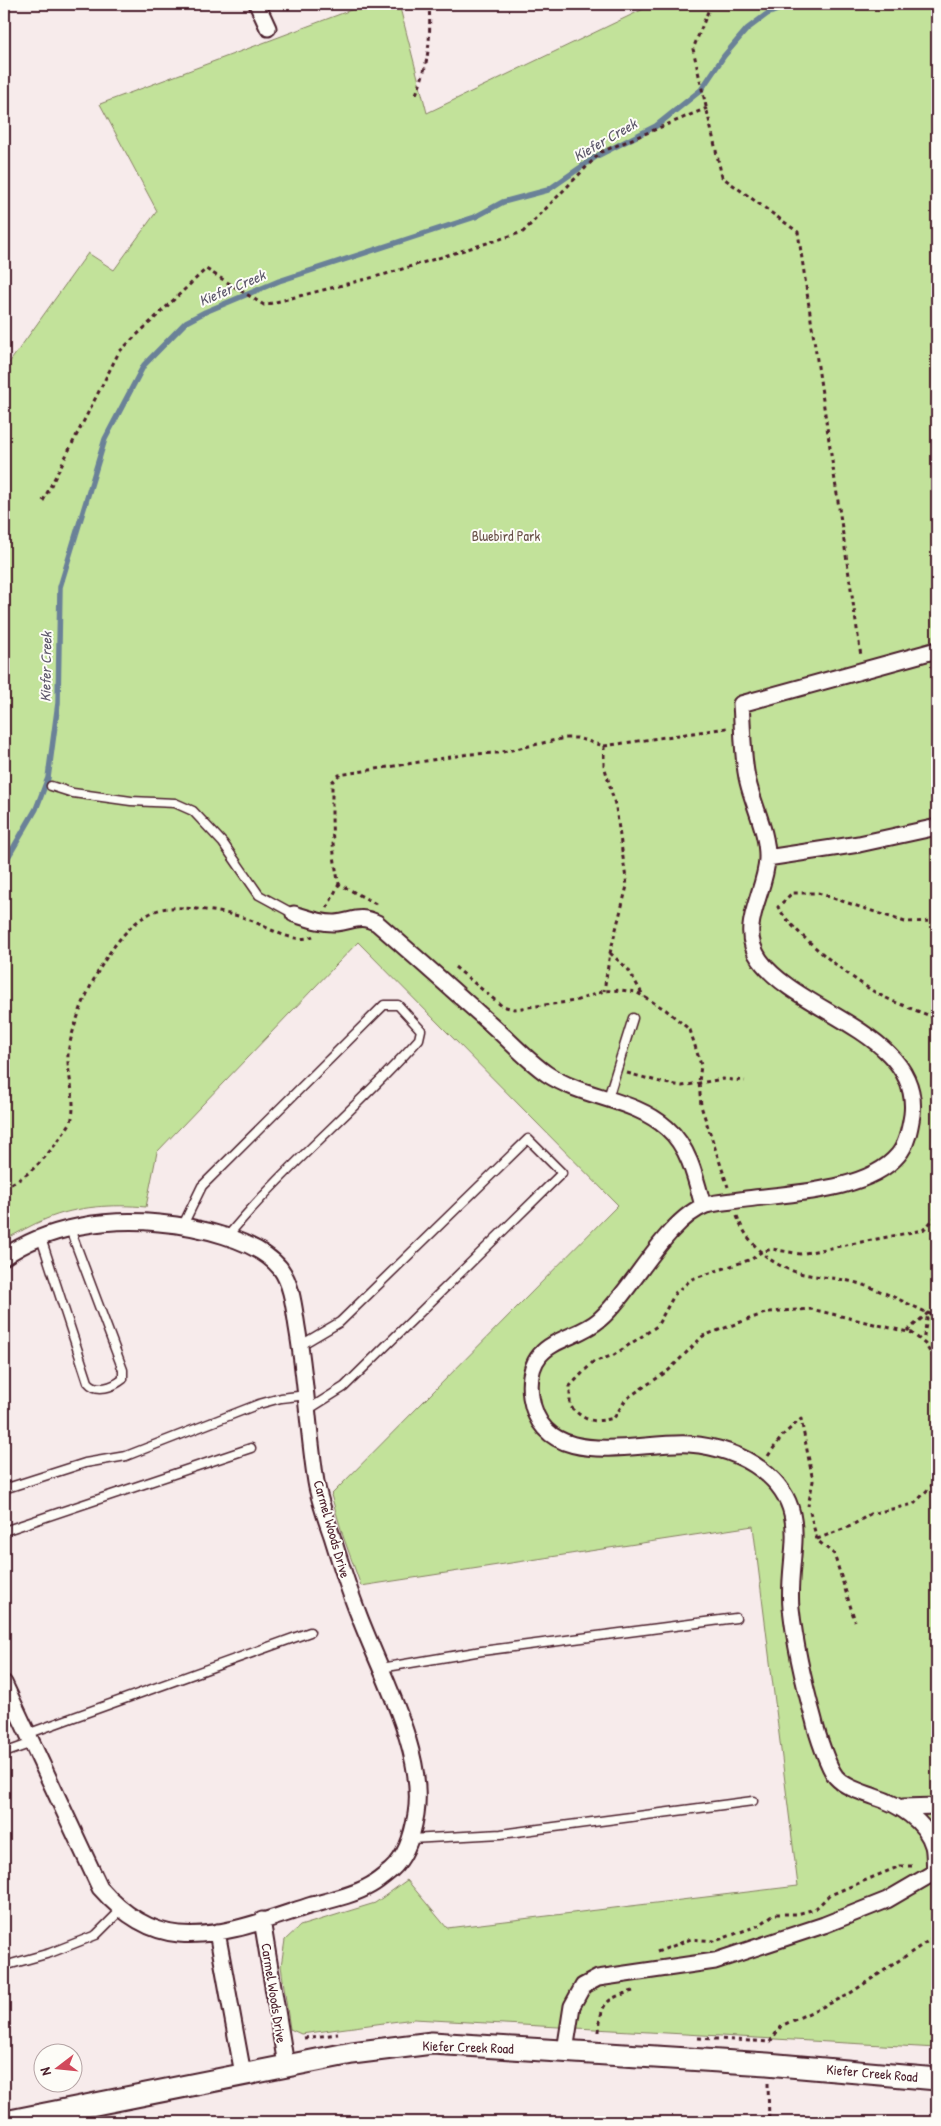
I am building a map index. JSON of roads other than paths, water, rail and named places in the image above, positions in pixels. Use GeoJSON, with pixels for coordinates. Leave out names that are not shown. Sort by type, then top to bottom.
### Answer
{"type":"FeatureCollection","features":[{"type":"Feature","properties":{"kind":"street"},"geometry":{"type":"LineString","coordinates":[[257,4],[268,28]]}},
{"type":"Feature","properties":{"kind":"street"},"geometry":{"type":"LineString","coordinates":[[937,650],[741,704],[747,779],[761,820],[767,858],[760,890],[752,912],[750,939],[759,959],[776,976],[808,1000],[884,1048],[900,1066],[910,1085],[913,1108],[909,1133],[900,1154],[878,1173],[817,1189],[703,1206],[675,1228],[599,1321],[544,1350],[534,1363],[530,1377],[532,1399],[537,1415],[546,1430],[563,1444],[593,1448],[659,1444],[702,1446],[717,1448],[761,1470],[788,1499],[796,1528],[792,1556],[790,1602],[794,1632],[815,1724],[835,1776],[860,1792],[903,1807],[937,1806]]}},
{"type":"Feature","properties":{"kind":"street"},"geometry":{"type":"LineString","coordinates":[[767,858],[859,844],[937,827]]}},
{"type":"Feature","properties":{"kind":"street"},"geometry":{"type":"LineString","coordinates":[[294,914],[324,922],[336,923],[365,916],[377,923],[547,1074],[580,1091],[608,1098],[641,1110],[668,1128],[680,1143],[695,1174],[703,1206]]}},
{"type":"Feature","properties":{"kind":"street","name":"Carmel Woods Drive"},"geometry":{"type":"LineString","coordinates":[[4,1257],[41,1238],[70,1229],[102,1223],[138,1221],[183,1225],[227,1237],[268,1257],[280,1268],[287,1281],[293,1302],[301,1345],[319,1492],[358,1614],[381,1668],[410,1749],[418,1787],[411,1839],[394,1868],[370,1886],[217,1932],[180,1934],[156,1929],[121,1910],[100,1888],[4,1684]]}},
{"type":"Feature","properties":{"kind":"street"},"geometry":{"type":"LineString","coordinates":[[565,2052],[572,2006],[583,1986],[598,1978],[715,1960],[815,1928],[887,1900],[934,1872],[933,1843],[903,1807]]}},
{"type":"Feature","properties":{"kind":"street","name":"Carmel Woods Drive"},"geometry":{"type":"LineString","coordinates":[[262,1920],[286,2065]]}},
{"type":"Feature","properties":{"kind":"street"},"geometry":{"type":"LineString","coordinates":[[217,1932],[243,2074]]}},
{"type":"Feature","properties":{"kind":"street","name":"Kiefer Creek Road"},"geometry":{"type":"LineString","coordinates":[[15,2122],[286,2065],[352,2053],[432,2043],[767,2064],[937,2078]]}},
{"type":"Feature","properties":{"kind":"lane"},"geometry":{"type":"LineString","coordinates":[[51,786],[73,793],[131,801],[175,803],[193,811],[223,843],[259,895],[294,914]]}},
{"type":"Feature","properties":{"kind":"lane"},"geometry":{"type":"LineString","coordinates":[[183,1225],[202,1186],[384,1004],[398,1005],[421,1030],[419,1039],[384,1079],[254,1204],[227,1237]]}},
{"type":"Feature","properties":{"kind":"lane"},"geometry":{"type":"LineString","coordinates":[[608,1098],[633,1018]]}},
{"type":"Feature","properties":{"kind":"lane"},"geometry":{"type":"LineString","coordinates":[[4,1489],[85,1463],[126,1456],[259,1404],[281,1398],[308,1402],[344,1387],[562,1173],[528,1139],[340,1322],[301,1345]]}},
{"type":"Feature","properties":{"kind":"lane"},"geometry":{"type":"LineString","coordinates":[[41,1238],[88,1382],[93,1388],[98,1389],[123,1379],[123,1370],[70,1229]]}},
{"type":"Feature","properties":{"kind":"lane"},"geometry":{"type":"LineString","coordinates":[[4,1531],[251,1448]]}},
{"type":"Feature","properties":{"kind":"lane"},"geometry":{"type":"LineString","coordinates":[[381,1668],[482,1651],[736,1618]]}},
{"type":"Feature","properties":{"kind":"lane"},"geometry":{"type":"LineString","coordinates":[[4,1753],[30,1739],[310,1632]]}},
{"type":"Feature","properties":{"kind":"lane"},"geometry":{"type":"LineString","coordinates":[[411,1839],[501,1834],[753,1801]]}},
{"type":"Feature","properties":{"kind":"lane"},"geometry":{"type":"LineString","coordinates":[[4,1966],[50,1953],[96,1935],[121,1910]]}},
{"type":"Feature","properties":{"kind":"waterway","name":"Kiefer Creek"},"geometry":{"type":"LineString","coordinates":[[4,864],[36,809],[48,778],[58,703],[60,587],[105,439],[144,365],[186,322],[205,312],[279,281],[475,217],[503,202],[548,190],[597,156],[656,126],[701,90],[724,56],[747,29],[767,14],[793,4]]}},
{"type":"Feature","properties":{"kind":"park label","name":"Bluebird Park"},"geometry":{"type":"Point","coordinates":[506,536]}}]}
